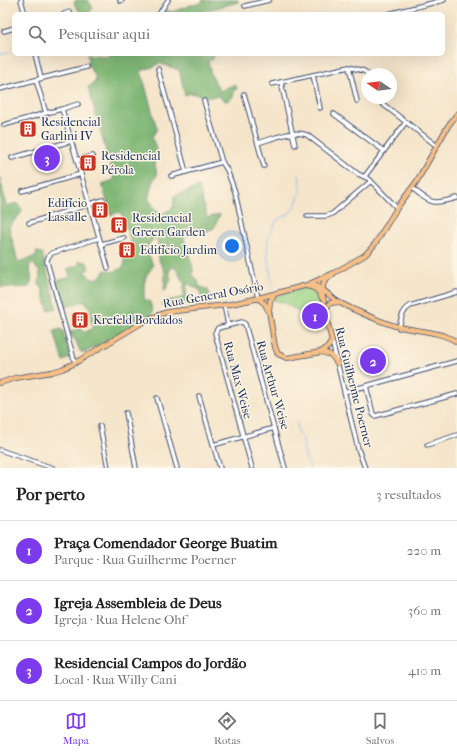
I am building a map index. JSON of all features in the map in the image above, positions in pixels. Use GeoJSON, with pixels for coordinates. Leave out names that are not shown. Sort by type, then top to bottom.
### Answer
{"type":"FeatureCollection","features":[{"type":"Feature","properties":{"kind":"main road","name":"Rua General Osório"},"geometry":{"type":"LineString","coordinates":[[0,383],[16,377],[56,371],[75,362],[158,315],[182,309],[224,305],[275,294],[307,285],[334,273],[369,251],[375,244],[397,208],[412,188],[448,126],[457,114]]}},
{"type":"Feature","properties":{"kind":"main road","name":"Rua General Osório"},"geometry":{"type":"LineString","coordinates":[[322,290],[324,282],[334,273]]}},
{"type":"Feature","properties":{"kind":"main road"},"geometry":{"type":"LineString","coordinates":[[307,285],[316,286],[340,302],[399,328],[442,335],[457,342]]}},
{"type":"Feature","properties":{"kind":"main road"},"geometry":{"type":"LineString","coordinates":[[301,287],[311,287],[317,290],[325,310]]}},
{"type":"Feature","properties":{"kind":"main road"},"geometry":{"type":"LineString","coordinates":[[322,290],[325,310]]}},
{"type":"Feature","properties":{"kind":"main road"},"geometry":{"type":"LineString","coordinates":[[268,311],[270,301],[275,294]]}},
{"type":"Feature","properties":{"kind":"main road"},"geometry":{"type":"LineString","coordinates":[[258,298],[265,304],[268,311],[276,351],[281,356],[290,358],[321,352],[328,347],[332,341]]}},
{"type":"Feature","properties":{"kind":"main road"},"geometry":{"type":"LineString","coordinates":[[325,310],[330,303],[340,302]]}},
{"type":"Feature","properties":{"kind":"main road","name":"Rua Guilherme Poerner"},"geometry":{"type":"LineString","coordinates":[[325,310],[332,341]]}},
{"type":"Feature","properties":{"kind":"main road"},"geometry":{"type":"LineString","coordinates":[[321,352],[331,355],[338,364]]}},
{"type":"Feature","properties":{"kind":"street"},"geometry":{"type":"LineString","coordinates":[[21,0],[24,12]]}},
{"type":"Feature","properties":{"kind":"street"},"geometry":{"type":"LineString","coordinates":[[160,12],[168,0]]}},
{"type":"Feature","properties":{"kind":"street"},"geometry":{"type":"LineString","coordinates":[[245,6],[269,0]]}},
{"type":"Feature","properties":{"kind":"street"},"geometry":{"type":"LineString","coordinates":[[396,12],[444,0]]}},
{"type":"Feature","properties":{"kind":"street"},"geometry":{"type":"LineString","coordinates":[[4,31],[12,29]]}},
{"type":"Feature","properties":{"kind":"street"},"geometry":{"type":"LineString","coordinates":[[36,56],[41,78]]}},
{"type":"Feature","properties":{"kind":"street"},"geometry":{"type":"LineString","coordinates":[[0,88],[86,67]]}},
{"type":"Feature","properties":{"kind":"street"},"geometry":{"type":"LineString","coordinates":[[272,84],[349,67],[361,70]]}},
{"type":"Feature","properties":{"kind":"street"},"geometry":{"type":"LineString","coordinates":[[349,67],[356,101]]}},
{"type":"Feature","properties":{"kind":"street"},"geometry":{"type":"LineString","coordinates":[[158,69],[186,172]]}},
{"type":"Feature","properties":{"kind":"street"},"geometry":{"type":"LineString","coordinates":[[313,75],[320,108]]}},
{"type":"Feature","properties":{"kind":"street"},"geometry":{"type":"LineString","coordinates":[[36,80],[46,113]]}},
{"type":"Feature","properties":{"kind":"street"},"geometry":{"type":"LineString","coordinates":[[280,82],[295,145]]}},
{"type":"Feature","properties":{"kind":"street"},"geometry":{"type":"LineString","coordinates":[[244,94],[264,166]]}},
{"type":"Feature","properties":{"kind":"street"},"geometry":{"type":"LineString","coordinates":[[204,101],[222,162],[227,170],[235,192],[258,298]]}},
{"type":"Feature","properties":{"kind":"street"},"geometry":{"type":"LineString","coordinates":[[4,125],[78,104]]}},
{"type":"Feature","properties":{"kind":"street"},"geometry":{"type":"LineString","coordinates":[[383,104],[437,146]]}},
{"type":"Feature","properties":{"kind":"street"},"geometry":{"type":"LineString","coordinates":[[62,109],[108,268]]}},
{"type":"Feature","properties":{"kind":"street"},"geometry":{"type":"LineString","coordinates":[[334,114],[384,151]]}},
{"type":"Feature","properties":{"kind":"street"},"geometry":{"type":"LineString","coordinates":[[365,176],[406,122]]}},
{"type":"Feature","properties":{"kind":"street"},"geometry":{"type":"LineString","coordinates":[[258,143],[292,133],[299,132],[308,135],[358,174],[365,176],[397,208]]}},
{"type":"Feature","properties":{"kind":"street"},"geometry":{"type":"LineString","coordinates":[[12,158],[71,141]]}},
{"type":"Feature","properties":{"kind":"street"},"geometry":{"type":"LineString","coordinates":[[77,160],[93,156]]}},
{"type":"Feature","properties":{"kind":"street"},"geometry":{"type":"LineString","coordinates":[[171,176],[222,162]]}},
{"type":"Feature","properties":{"kind":"street"},"geometry":{"type":"LineString","coordinates":[[22,191],[80,174]]}},
{"type":"Feature","properties":{"kind":"street"},"geometry":{"type":"LineString","coordinates":[[307,216],[326,216],[332,214],[371,181]]}},
{"type":"Feature","properties":{"kind":"street"},"geometry":{"type":"LineString","coordinates":[[412,188],[431,202],[441,203],[457,198]]}},
{"type":"Feature","properties":{"kind":"street"},"geometry":{"type":"LineString","coordinates":[[29,223],[103,200]]}},
{"type":"Feature","properties":{"kind":"street"},"geometry":{"type":"LineString","coordinates":[[75,362],[47,259],[52,253],[99,238]]}},
{"type":"Feature","properties":{"kind":"street"},"geometry":{"type":"LineString","coordinates":[[101,244],[124,238]]}},
{"type":"Feature","properties":{"kind":"street"},"geometry":{"type":"LineString","coordinates":[[399,328],[405,309],[410,306],[457,292]]}},
{"type":"Feature","properties":{"kind":"street","name":"Rua Max Weise"},"geometry":{"type":"LineString","coordinates":[[224,305],[228,325],[218,328],[216,333],[252,468]]}},
{"type":"Feature","properties":{"kind":"street","name":"Rua Arthur Weise"},"geometry":{"type":"LineString","coordinates":[[228,325],[242,322],[245,324],[285,468]]}},
{"type":"Feature","properties":{"kind":"street","name":"Rua Guilherme Poerner"},"geometry":{"type":"LineString","coordinates":[[332,341],[358,449],[365,468]]}},
{"type":"Feature","properties":{"kind":"street"},"geometry":{"type":"LineString","coordinates":[[344,392],[457,361]]}},
{"type":"Feature","properties":{"kind":"street"},"geometry":{"type":"LineString","coordinates":[[366,386],[373,414],[375,416],[457,394]]}},
{"type":"Feature","properties":{"kind":"street"},"geometry":{"type":"LineString","coordinates":[[199,396],[220,468]]}},
{"type":"Feature","properties":{"kind":"street"},"geometry":{"type":"LineString","coordinates":[[157,398],[177,468]]}},
{"type":"Feature","properties":{"kind":"street"},"geometry":{"type":"LineString","coordinates":[[126,414],[136,468]]}},
{"type":"Feature","properties":{"kind":"street"},"geometry":{"type":"LineString","coordinates":[[100,426],[108,468]]}},
{"type":"Feature","properties":{"kind":"street"},"geometry":{"type":"LineString","coordinates":[[213,445],[274,428]]}},
{"type":"Feature","properties":{"kind":"street"},"geometry":{"type":"LineString","coordinates":[[427,445],[457,435]]}},
{"type":"Feature","properties":{"kind":"street"},"geometry":{"type":"LineString","coordinates":[[0,450],[53,468]]}},
{"type":"Feature","properties":{"kind":"green space"},"geometry":{"type":"Polygon","coordinates":[[[76,0],[87,0],[92,6],[92,10],[89,12],[80,12],[74,3],[76,0]]]}},
{"type":"Feature","properties":{"kind":"green space"},"geometry":{"type":"Polygon","coordinates":[[[203,0],[238,0],[238,2],[201,12],[172,12],[191,5],[199,4],[203,0]]]}},
{"type":"Feature","properties":{"kind":"green space"},"geometry":{"type":"Polygon","coordinates":[[[88,56],[213,56],[214,59],[208,61],[211,75],[220,91],[235,84],[237,89],[234,90],[232,98],[226,101],[217,96],[210,97],[190,93],[185,95],[179,70],[159,63],[141,71],[157,129],[152,137],[156,149],[154,157],[157,176],[152,183],[148,198],[157,212],[163,213],[172,209],[174,205],[174,196],[199,187],[207,218],[220,214],[214,228],[207,231],[187,234],[184,238],[193,268],[193,275],[198,280],[199,286],[208,290],[211,303],[202,304],[200,290],[188,283],[186,290],[187,298],[195,299],[196,303],[163,306],[164,302],[184,297],[183,288],[185,285],[178,271],[172,267],[169,272],[171,280],[164,292],[165,272],[158,258],[157,251],[161,249],[158,245],[157,238],[150,242],[147,249],[153,266],[146,276],[144,285],[144,299],[150,302],[153,312],[149,317],[84,353],[80,351],[70,332],[81,328],[84,333],[93,328],[90,318],[92,317],[90,307],[83,301],[63,308],[55,281],[68,278],[70,276],[67,269],[79,265],[79,261],[87,262],[89,269],[85,271],[91,279],[99,278],[105,270],[113,272],[122,268],[125,264],[123,257],[134,254],[123,216],[119,212],[111,215],[102,184],[114,180],[88,87],[96,80],[94,74],[86,63],[89,61],[88,56]]]}},
{"type":"Feature","properties":{"kind":"green space"},"geometry":{"type":"Polygon","coordinates":[[[0,177],[6,206],[17,203],[22,212],[9,227],[18,262],[37,256],[36,252],[42,253],[57,308],[48,310],[42,287],[39,285],[40,271],[33,263],[29,266],[31,279],[29,287],[0,287],[0,177]]]}},
{"type":"Feature","properties":{"kind":"green space"},"geometry":{"type":"Polygon","coordinates":[[[306,288],[315,290],[319,295],[328,330],[283,302],[273,300],[277,296],[306,288]]]}},
{"type":"Feature","properties":{"kind":"green space"},"geometry":{"type":"Polygon","coordinates":[[[61,329],[63,331],[70,358],[63,361],[54,331],[61,329]]]}},
{"type":"Feature","properties":{"kind":"waterway"},"geometry":{"type":"LineString","coordinates":[[0,54],[12,52]]}},
{"type":"Feature","properties":{"kind":"waterway"},"geometry":{"type":"LineString","coordinates":[[273,288],[267,255],[268,238],[277,220],[289,214],[295,206],[301,190],[299,174]]}},
{"type":"Feature","properties":{"kind":"waterway"},"geometry":{"type":"LineString","coordinates":[[297,423],[298,434],[303,439],[305,457],[310,468]]}},
{"type":"Feature","properties":{"kind":"place","name":"Residencial Garlini IV"},"geometry":{"type":"Point","coordinates":[28,129]}},
{"type":"Feature","properties":{"kind":"place","name":"Residencial Campos do Jordão"},"geometry":{"type":"Point","coordinates":[47,158]}},
{"type":"Feature","properties":{"kind":"place","name":"Residencial Pérola"},"geometry":{"type":"Point","coordinates":[88,163]}},
{"type":"Feature","properties":{"kind":"place","name":"Edifício Lassalle"},"geometry":{"type":"Point","coordinates":[100,210]}},
{"type":"Feature","properties":{"kind":"place","name":"Residencial Green Garden"},"geometry":{"type":"Point","coordinates":[119,225]}},
{"type":"Feature","properties":{"kind":"place","name":"Edifício Jardim"},"geometry":{"type":"Point","coordinates":[127,250]}},
{"type":"Feature","properties":{"kind":"place","name":"Praça Comendador George Buatim"},"geometry":{"type":"Point","coordinates":[315,316]}},
{"type":"Feature","properties":{"kind":"place","name":"Krefeld Bordados"},"geometry":{"type":"Point","coordinates":[80,320]}},
{"type":"Feature","properties":{"kind":"place","name":"Igreja Assembleia de Deus"},"geometry":{"type":"Point","coordinates":[373,361]}}]}
